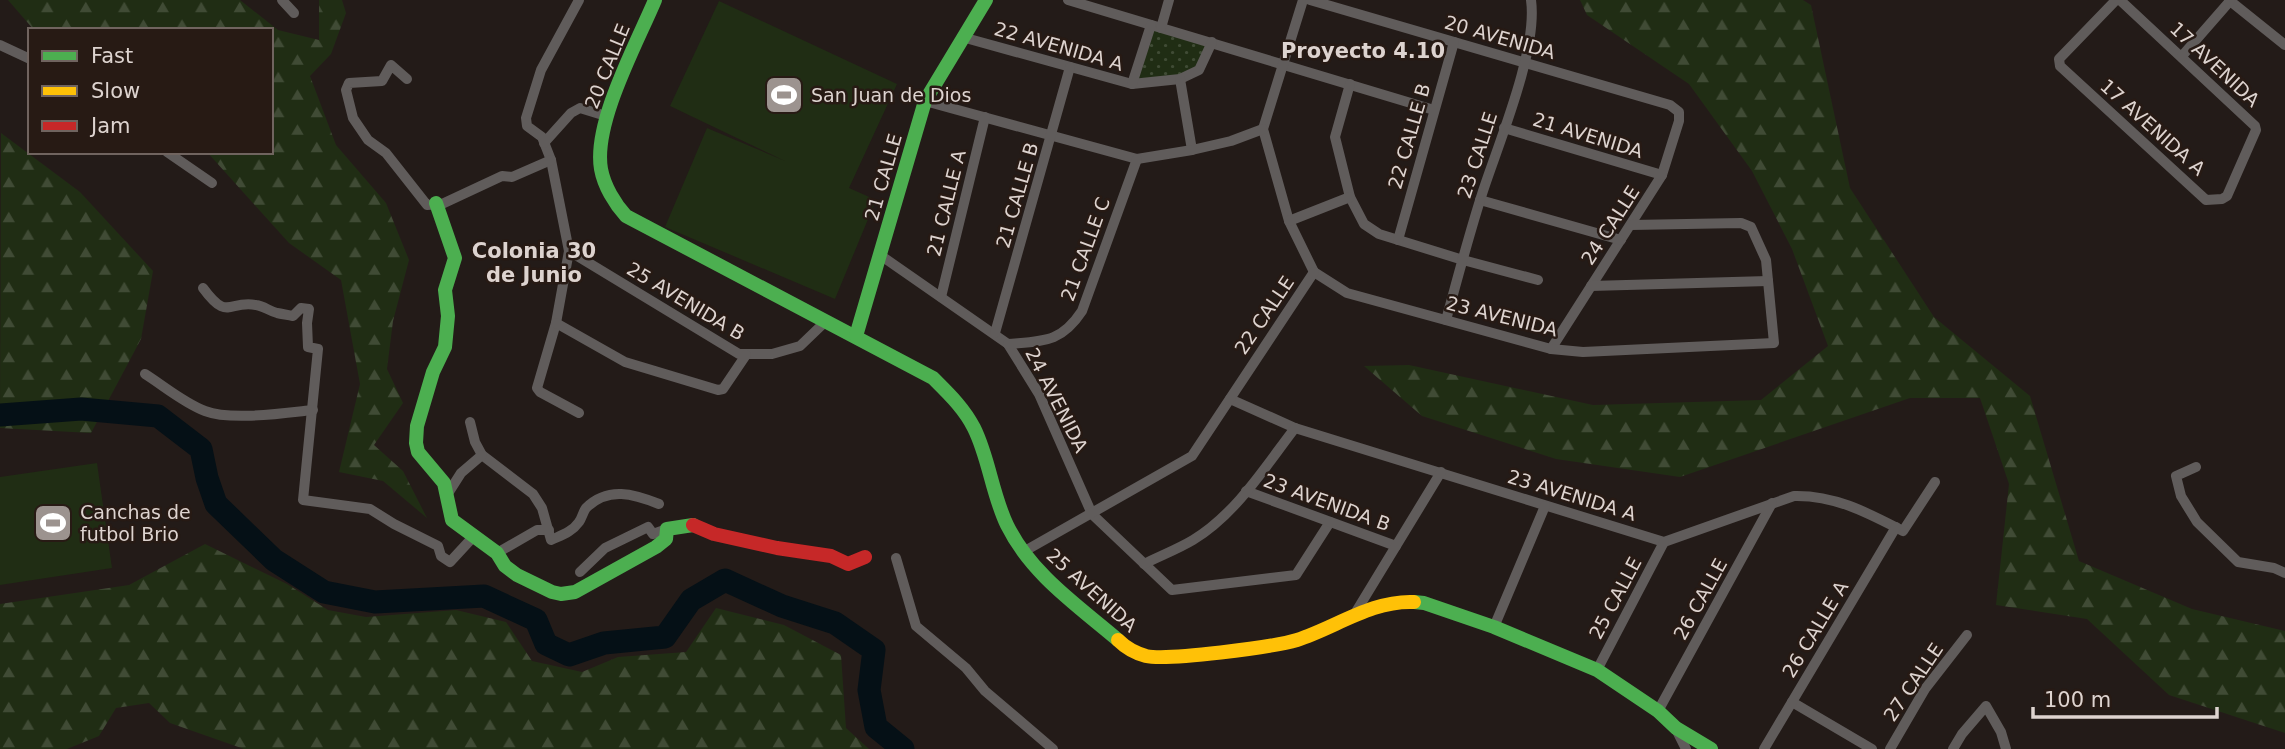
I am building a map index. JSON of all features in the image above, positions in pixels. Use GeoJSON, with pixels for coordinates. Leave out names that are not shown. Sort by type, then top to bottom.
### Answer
{"type":"FeatureCollection","features":[{"type":"Feature","properties":{"kind":"street"},"geometry":{"type":"LineString","coordinates":[[282,0],[294,13]]}},
{"type":"Feature","properties":{"kind":"street"},"geometry":{"type":"LineString","coordinates":[[579,0],[541,70],[526,118],[527,126],[542,136],[551,160],[569,251],[556,323],[537,388],[579,413]]}},
{"type":"Feature","properties":{"kind":"street","name":"20 CALLE"},"geometry":{"type":"LineString","coordinates":[[601,149],[606,116],[655,0]]}},
{"type":"Feature","properties":{"kind":"street","name":"21 CALLE"},"geometry":{"type":"LineString","coordinates":[[856,336],[925,101],[986,0]]}},
{"type":"Feature","properties":{"kind":"street"},"geometry":{"type":"LineString","coordinates":[[1068,0],[1434,110]]}},
{"type":"Feature","properties":{"kind":"street"},"geometry":{"type":"LineString","coordinates":[[1132,84],[1169,0]]}},
{"type":"Feature","properties":{"kind":"street"},"geometry":{"type":"LineString","coordinates":[[925,101],[1136,159],[1231,141],[1263,129],[1303,0]]}},
{"type":"Feature","properties":{"kind":"street","name":"20 AVENIDA"},"geometry":{"type":"LineString","coordinates":[[1310,0],[1670,105],[1679,112]]}},
{"type":"Feature","properties":{"kind":"street","name":"23 CALLE"},"geometry":{"type":"LineString","coordinates":[[1446,320],[1480,200],[1525,62],[1533,9],[1531,0]]}},
{"type":"Feature","properties":{"kind":"street","name":"17 AVENIDA"},"geometry":{"type":"LineString","coordinates":[[2118,0],[2182,56],[2255,126],[2227,196]]}},
{"type":"Feature","properties":{"kind":"street","name":"17 AVENIDA A"},"geometry":{"type":"LineString","coordinates":[[2118,0],[2059,59],[2060,66],[2206,200],[2227,196]]}},
{"type":"Feature","properties":{"kind":"street"},"geometry":{"type":"LineString","coordinates":[[2182,56],[2230,0],[2285,45]]}},
{"type":"Feature","properties":{"kind":"street","name":"22 AVENIDA A"},"geometry":{"type":"LineString","coordinates":[[962,37],[1132,84],[1180,79]]}},
{"type":"Feature","properties":{"kind":"street","name":"22 CALLE B"},"geometry":{"type":"LineString","coordinates":[[1398,240],[1454,42]]}},
{"type":"Feature","properties":{"kind":"street"},"geometry":{"type":"LineString","coordinates":[[1192,150],[1180,79],[1199,70],[1212,43]]}},
{"type":"Feature","properties":{"kind":"street"},"geometry":{"type":"LineString","coordinates":[[0,45],[28,58]]}},
{"type":"Feature","properties":{"kind":"street"},"geometry":{"type":"LineString","coordinates":[[407,79],[391,65],[382,81],[349,83],[346,90],[353,118],[368,140],[386,153],[432,204],[455,258],[445,290],[448,316],[445,347],[433,372],[417,426],[416,443],[418,452],[444,483],[452,520],[498,553],[505,566],[517,575],[561,594],[575,592],[656,547],[666,539],[667,529]]}},
{"type":"Feature","properties":{"kind":"street","name":"21 CALLE B"},"geometry":{"type":"LineString","coordinates":[[995,333],[1070,67]]}},
{"type":"Feature","properties":{"kind":"street"},"geometry":{"type":"LineString","coordinates":[[1350,84],[1335,138],[1350,197],[1364,224],[1379,234],[1538,280]]}},
{"type":"Feature","properties":{"kind":"street"},"geometry":{"type":"LineString","coordinates":[[544,143],[571,113],[580,108],[606,116]]}},
{"type":"Feature","properties":{"kind":"street","name":"24 CALLE"},"geometry":{"type":"LineString","coordinates":[[1550,349],[1662,175],[1679,121],[1679,112]]}},
{"type":"Feature","properties":{"kind":"street","name":"21 CALLE A"},"geometry":{"type":"LineString","coordinates":[[941,297],[985,117]]}},
{"type":"Feature","properties":{"kind":"street","name":"21 AVENIDA"},"geometry":{"type":"LineString","coordinates":[[1504,128],[1662,175]]}},
{"type":"Feature","properties":{"kind":"street","name":"22 CALLE"},"geometry":{"type":"LineString","coordinates":[[1023,552],[1192,456],[1314,272],[1289,220],[1263,129]]}},
{"type":"Feature","properties":{"kind":"street","name":"25 AVENIDA"},"geometry":{"type":"LineString","coordinates":[[601,149],[601,169],[607,187],[615,204],[626,216],[933,378],[955,400],[974,428],[1006,523],[1023,552],[1041,574],[1128,649],[1147,656],[1231,650],[1296,640],[1382,607],[1408,602],[1424,603],[1494,627],[1597,670],[1658,711],[1676,728],[1711,749]]}},
{"type":"Feature","properties":{"kind":"street"},"geometry":{"type":"LineString","coordinates":[[170,154],[212,184]]}},
{"type":"Feature","properties":{"kind":"street","name":"21 CALLE C"},"geometry":{"type":"LineString","coordinates":[[1009,344],[1046,341],[1072,327],[1082,311],[1136,159]]}},
{"type":"Feature","properties":{"kind":"street"},"geometry":{"type":"LineString","coordinates":[[432,204],[442,204],[502,176],[512,177],[551,160]]}},
{"type":"Feature","properties":{"kind":"street"},"geometry":{"type":"LineString","coordinates":[[1289,220],[1350,197]]}},
{"type":"Feature","properties":{"kind":"street"},"geometry":{"type":"LineString","coordinates":[[1480,200],[1621,240]]}},
{"type":"Feature","properties":{"kind":"street"},"geometry":{"type":"LineString","coordinates":[[1591,286],[1768,281],[1766,260],[1748,225],[1631,225]]}},
{"type":"Feature","properties":{"kind":"street","name":"25 AVENIDA B"},"geometry":{"type":"LineString","coordinates":[[569,251],[739,354],[772,354],[800,346],[825,322]]}},
{"type":"Feature","properties":{"kind":"street","name":"24 AVENIDA"},"geometry":{"type":"LineString","coordinates":[[880,255],[1009,344],[1039,394],[1092,514],[1171,590],[1296,575],[1330,522]]}},
{"type":"Feature","properties":{"kind":"street","name":"23 AVENIDA"},"geometry":{"type":"LineString","coordinates":[[1314,272],[1347,293],[1550,349],[1583,352],[1774,343],[1768,281]]}},
{"type":"Feature","properties":{"kind":"street"},"geometry":{"type":"LineString","coordinates":[[203,288],[214,302],[227,308],[255,304],[293,316],[301,308],[309,309],[308,347],[318,349],[303,500],[370,509],[438,546],[441,556],[450,562],[474,537]]}},
{"type":"Feature","properties":{"kind":"street"},"geometry":{"type":"LineString","coordinates":[[556,323],[625,362],[718,390],[723,389],[746,355]]}},
{"type":"Feature","properties":{"kind":"street"},"geometry":{"type":"LineString","coordinates":[[145,374],[201,410],[214,414],[313,410]]}},
{"type":"Feature","properties":{"kind":"street","name":"23 AVENIDA A"},"geometry":{"type":"LineString","coordinates":[[1230,399],[1295,428],[1664,542]]}},
{"type":"Feature","properties":{"kind":"street"},"geometry":{"type":"LineString","coordinates":[[470,422],[475,442],[482,455],[533,494],[542,508],[551,540],[571,531],[580,521],[585,509],[605,496],[621,493],[635,495],[659,504]]}},
{"type":"Feature","properties":{"kind":"street"},"geometry":{"type":"LineString","coordinates":[[1144,564],[1195,539],[1228,510],[1295,428]]}},
{"type":"Feature","properties":{"kind":"street"},"geometry":{"type":"LineString","coordinates":[[446,496],[461,472],[482,455]]}},
{"type":"Feature","properties":{"kind":"street"},"geometry":{"type":"LineString","coordinates":[[2196,467],[2176,476],[2181,496],[2197,522],[2238,562],[2274,568],[2285,573]]}},
{"type":"Feature","properties":{"kind":"street"},"geometry":{"type":"LineString","coordinates":[[1353,616],[1441,472]]}},
{"type":"Feature","properties":{"kind":"street","name":"26 CALLE A"},"geometry":{"type":"LineString","coordinates":[[1764,749],[1900,529],[1935,482]]}},
{"type":"Feature","properties":{"kind":"street","name":"23 AVENIDA B"},"geometry":{"type":"LineString","coordinates":[[1246,491],[1396,546]]}},
{"type":"Feature","properties":{"kind":"street"},"geometry":{"type":"LineString","coordinates":[[1664,542],[1794,496],[1814,496],[1839,502],[1900,529]]}},
{"type":"Feature","properties":{"kind":"street","name":"26 CALLE"},"geometry":{"type":"LineString","coordinates":[[1658,711],[1772,503]]}},
{"type":"Feature","properties":{"kind":"street"},"geometry":{"type":"LineString","coordinates":[[1494,627],[1545,506]]}},
{"type":"Feature","properties":{"kind":"street"},"geometry":{"type":"LineString","coordinates":[[580,572],[605,548],[649,527],[653,534],[696,525],[714,534],[831,556],[848,564],[865,557]]}},
{"type":"Feature","properties":{"kind":"street"},"geometry":{"type":"LineString","coordinates":[[498,553],[537,530],[549,530]]}},
{"type":"Feature","properties":{"kind":"street","name":"25 CALLE"},"geometry":{"type":"LineString","coordinates":[[1597,670],[1664,542]]}},
{"type":"Feature","properties":{"kind":"street"},"geometry":{"type":"LineString","coordinates":[[896,558],[916,626],[966,668],[985,691],[1053,749]]}},
{"type":"Feature","properties":{"kind":"street","name":"27 CALLE"},"geometry":{"type":"LineString","coordinates":[[1890,749],[1925,689],[1967,635]]}},
{"type":"Feature","properties":{"kind":"street"},"geometry":{"type":"LineString","coordinates":[[1792,702],[1872,749]]}},
{"type":"Feature","properties":{"kind":"street"},"geometry":{"type":"LineString","coordinates":[[1953,749],[1986,706],[2001,733],[2006,749]]}},
{"type":"Feature","properties":{"kind":"street","name":"25 AVENIDA"},"geometry":{"type":"LineString","coordinates":[[1676,728],[1686,749]]}},
{"type":"Feature","properties":{"kind":"green space"},"geometry":{"type":"Polygon","coordinates":[[[8,0],[240,0],[278,30],[319,40],[319,0],[342,0],[346,13],[331,54],[310,76],[336,145],[386,203],[409,260],[393,321],[387,369],[403,403],[374,445],[403,471],[427,518],[383,481],[339,472],[360,384],[341,280],[289,243],[209,154],[273,154],[273,28],[32,28],[8,0]]]}},
{"type":"Feature","properties":{"kind":"green space"},"geometry":{"type":"Polygon","coordinates":[[[1580,0],[1803,0],[1811,5],[1850,188],[1934,317],[2030,396],[2079,561],[2192,609],[2285,631],[2285,733],[2169,695],[2087,619],[1996,605],[2009,484],[1980,398],[1910,398],[1680,477],[1556,459],[1422,416],[1364,366],[1409,365],[1593,405],[1761,400],[1828,346],[1792,249],[1752,171],[1689,84],[1587,15],[1580,0]]]}},
{"type":"Feature","properties":{"kind":"green space"},"geometry":{"type":"Polygon","coordinates":[[[719,1],[897,84],[849,188],[876,200],[835,299],[665,227],[707,128],[785,161],[670,106],[719,1]]]}},
{"type":"Feature","properties":{"kind":"green space"},"geometry":{"type":"Polygon","coordinates":[[[1151,25],[1212,42],[1199,70],[1180,79],[1132,84],[1151,25]]]}},
{"type":"Feature","properties":{"kind":"green space"},"geometry":{"type":"Polygon","coordinates":[[[1,133],[80,192],[153,271],[141,339],[91,433],[0,428],[1,133]]]}},
{"type":"Feature","properties":{"kind":"green space","name":"Canchas de futbol Brio"},"geometry":{"type":"Polygon","coordinates":[[[97,463],[112,568],[0,585],[0,477],[97,463]]]}},
{"type":"Feature","properties":{"kind":"green space"},"geometry":{"type":"Polygon","coordinates":[[[205,544],[287,584],[328,610],[366,617],[456,610],[506,622],[532,661],[582,672],[618,657],[686,652],[716,608],[784,625],[841,655],[846,728],[869,749],[244,749],[170,723],[149,703],[116,708],[99,736],[67,749],[0,749],[0,604],[129,585],[205,544]]]}},
{"type":"Feature","properties":{"kind":"waterway"},"geometry":{"type":"LineString","coordinates":[[0,415],[81,409],[158,416],[201,449],[216,504],[274,560],[324,592],[375,602],[484,596],[536,620],[546,644],[569,655],[604,643],[665,637],[691,600],[725,580],[782,606],[835,623],[874,650],[869,690],[876,727],[903,749]]}},
{"type":"Feature","properties":{"kind":"traffic: fast"},"geometry":{"type":"LineString","coordinates":[[655,0],[618,83],[600,150],[602,175],[618,206],[626,216],[933,378],[961,407],[974,428],[1002,513],[1017,543],[1056,588],[1118,640]]}},
{"type":"Feature","properties":{"kind":"traffic: fast"},"geometry":{"type":"LineString","coordinates":[[856,336],[925,101],[986,0]]}},
{"type":"Feature","properties":{"kind":"traffic: fast"},"geometry":{"type":"LineString","coordinates":[[436,203],[455,258],[445,290],[448,316],[445,347],[433,372],[417,426],[416,443],[418,452],[444,483],[452,520],[497,553],[505,566],[517,575],[561,594],[575,592],[656,547],[666,539],[667,529],[693,525]]}},
{"type":"Feature","properties":{"kind":"traffic: fast"},"geometry":{"type":"LineString","coordinates":[[1414,602],[1494,627],[1597,670],[1658,711],[1676,728],[1711,749]]}},
{"type":"Feature","properties":{"kind":"traffic: slow"},"geometry":{"type":"LineString","coordinates":[[1118,640],[1138,653],[1158,657],[1245,649],[1297,640],[1383,605],[1414,602]]}},
{"type":"Feature","properties":{"kind":"traffic: jam"},"geometry":{"type":"LineString","coordinates":[[693,525],[714,534],[777,548],[831,556],[848,564],[865,557]]}},
{"type":"Feature","properties":{"kind":"place","name":"San Juan de Dios"},"geometry":{"type":"Point","coordinates":[784,95]}},
{"type":"Feature","properties":{"kind":"place","name":"Canchas de futbol Brio"},"geometry":{"type":"Point","coordinates":[53,523]}},
{"type":"Feature","properties":{"kind":"district","name":"Proyecto 4.10"},"geometry":{"type":"Point","coordinates":[1363,51]}},
{"type":"Feature","properties":{"kind":"district","name":"Colonia 30 de Junio"},"geometry":{"type":"Point","coordinates":[534,263]}}]}
